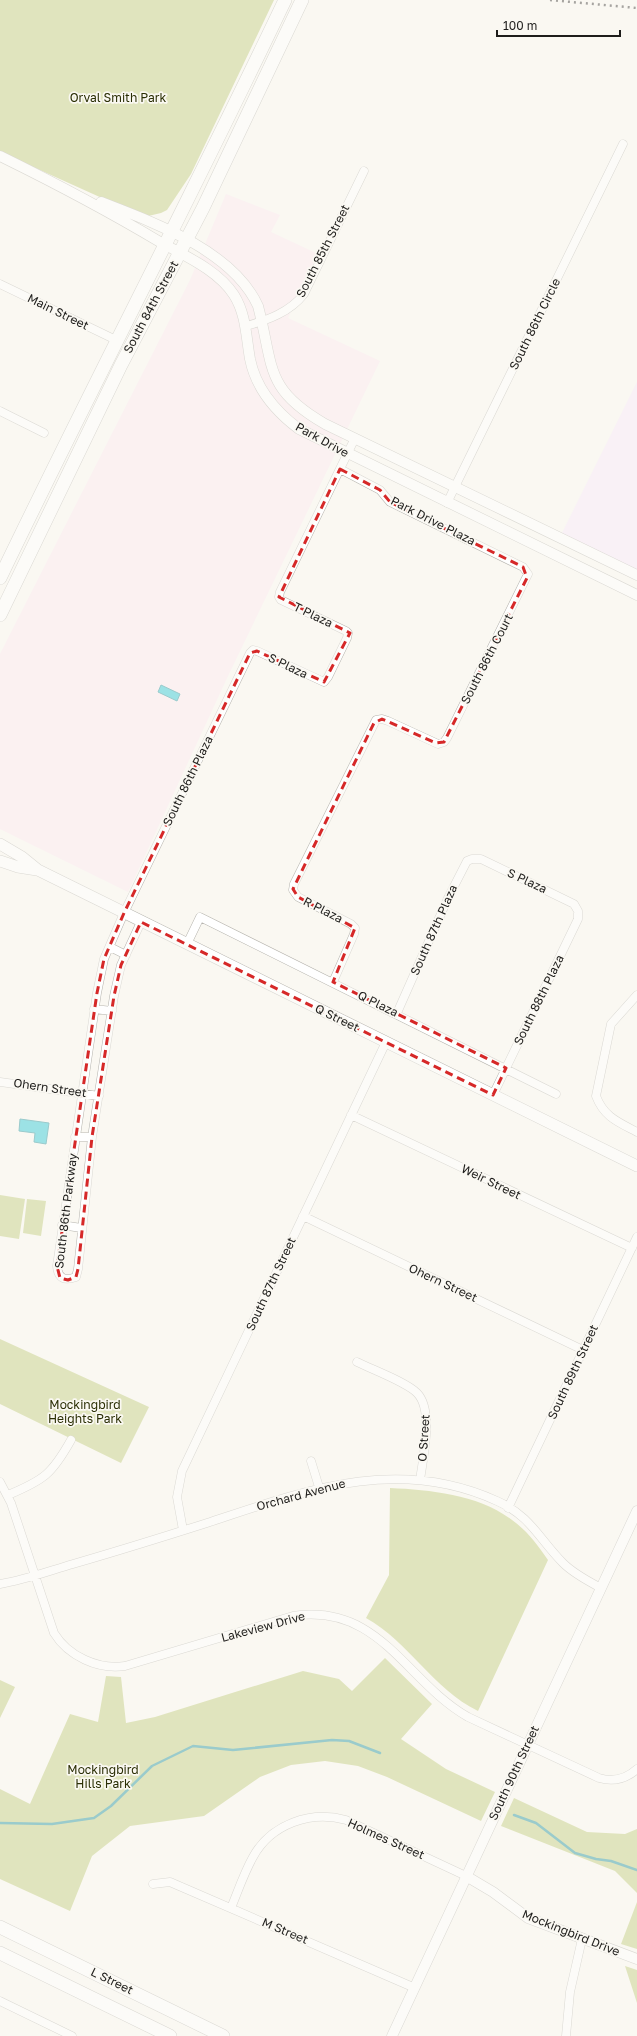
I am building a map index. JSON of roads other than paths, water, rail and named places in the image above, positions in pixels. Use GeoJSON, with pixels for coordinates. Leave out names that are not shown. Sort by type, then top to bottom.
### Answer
{"type":"FeatureCollection","features":[{"type":"Feature","properties":{"kind":"main road","name":"South 84th Street"},"geometry":{"type":"LineString","coordinates":[[0,615],[118,372],[187,240],[302,0]]}},
{"type":"Feature","properties":{"kind":"main road","name":"South 84th Street"},"geometry":{"type":"LineString","coordinates":[[0,578],[116,340],[283,5]]}},
{"type":"Feature","properties":{"kind":"main road","name":"Q Street"},"geometry":{"type":"LineString","coordinates":[[0,844],[22,857],[38,870],[124,914],[637,1166]]}},
{"type":"Feature","properties":{"kind":"main road","name":"Q Street"},"geometry":{"type":"LineString","coordinates":[[0,860],[18,867],[38,870]]}},
{"type":"Feature","properties":{"kind":"main road","name":"L Street"},"geometry":{"type":"LineString","coordinates":[[0,1927],[223,2036]]}},
{"type":"Feature","properties":{"kind":"main road","name":"L Street"},"geometry":{"type":"LineString","coordinates":[[0,1953],[170,2036]]}},
{"type":"Feature","properties":{"kind":"street","name":"South 86th Circle"},"geometry":{"type":"LineString","coordinates":[[447,503],[623,144]]}},
{"type":"Feature","properties":{"kind":"street","name":"Park Drive"},"geometry":{"type":"LineString","coordinates":[[0,156],[70,190],[165,244],[215,276],[233,294],[243,314],[254,372],[269,401],[299,430],[637,595]]}},
{"type":"Feature","properties":{"kind":"street","name":"South 85th Street"},"geometry":{"type":"LineString","coordinates":[[246,326],[262,322],[293,306],[304,294],[364,171]]}},
{"type":"Feature","properties":{"kind":"street","name":"Park Drive"},"geometry":{"type":"LineString","coordinates":[[70,190],[124,210],[187,240],[218,258],[241,278],[253,295],[262,322],[273,373],[282,390],[303,411],[355,438],[637,575]]}},
{"type":"Feature","properties":{"kind":"street","name":"Main Street"},"geometry":{"type":"LineString","coordinates":[[0,284],[116,340]]}},
{"type":"Feature","properties":{"kind":"street"},"geometry":{"type":"LineString","coordinates":[[0,411],[44,432]]}},
{"type":"Feature","properties":{"kind":"street"},"geometry":{"type":"LineString","coordinates":[[340,469],[355,438]]}},
{"type":"Feature","properties":{"kind":"street","name":"Park Drive Plaza"},"geometry":{"type":"LineString","coordinates":[[340,469],[380,490],[390,502],[523,567],[527,572]]}},
{"type":"Feature","properties":{"kind":"street","name":"T Plaza"},"geometry":{"type":"LineString","coordinates":[[324,682],[328,678],[348,633],[281,600],[279,597],[280,592],[340,469]]}},
{"type":"Feature","properties":{"kind":"street","name":"South 86th Court"},"geometry":{"type":"LineString","coordinates":[[293,890],[294,884],[374,723],[379,719],[388,721],[436,744],[441,744],[447,738],[528,578],[527,572]]}},
{"type":"Feature","properties":{"kind":"street","name":"S Plaza"},"geometry":{"type":"LineString","coordinates":[[253,650],[324,682]]}},
{"type":"Feature","properties":{"kind":"street","name":"South 86th Plaza"},"geometry":{"type":"LineString","coordinates":[[124,914],[250,653],[253,650]]}},
{"type":"Feature","properties":{"kind":"street","name":"South 87th Plaza"},"geometry":{"type":"LineString","coordinates":[[397,1013],[464,865],[472,859],[481,859]]}},
{"type":"Feature","properties":{"kind":"street","name":"S Plaza"},"geometry":{"type":"LineString","coordinates":[[481,859],[574,904]]}},
{"type":"Feature","properties":{"kind":"street","name":"R Plaza"},"geometry":{"type":"LineString","coordinates":[[293,890],[298,896],[351,924],[355,928],[354,934],[333,982]]}},
{"type":"Feature","properties":{"kind":"street","name":"South 88th Plaza"},"geometry":{"type":"LineString","coordinates":[[493,1095],[578,919],[578,911],[574,904]]}},
{"type":"Feature","properties":{"kind":"street","name":"South 86th Parkway"},"geometry":{"type":"LineString","coordinates":[[124,914],[104,959],[94,1009],[57,1266],[57,1274],[60,1278],[68,1280],[76,1277],[92,1137],[100,1096],[112,1011],[121,965],[141,922]]}},
{"type":"Feature","properties":{"kind":"street","name":"Q Plaza"},"geometry":{"type":"LineString","coordinates":[[187,944],[200,917],[397,1013],[556,1094]]}},
{"type":"Feature","properties":{"kind":"street"},"geometry":{"type":"LineString","coordinates":[[110,947],[126,954]]}},
{"type":"Feature","properties":{"kind":"street"},"geometry":{"type":"LineString","coordinates":[[637,995],[611,1024],[596,1096],[601,1108],[610,1118],[637,1132]]}},
{"type":"Feature","properties":{"kind":"street"},"geometry":{"type":"LineString","coordinates":[[94,1009],[112,1011]]}},
{"type":"Feature","properties":{"kind":"street","name":"South 87th Street"},"geometry":{"type":"LineString","coordinates":[[183,1530],[178,1497],[182,1471],[386,1042]]}},
{"type":"Feature","properties":{"kind":"street","name":"Ohern Street"},"geometry":{"type":"LineString","coordinates":[[0,1082],[82,1092],[100,1096]]}},
{"type":"Feature","properties":{"kind":"street","name":"Weir Street"},"geometry":{"type":"LineString","coordinates":[[351,1114],[632,1248]]}},
{"type":"Feature","properties":{"kind":"street"},"geometry":{"type":"LineString","coordinates":[[75,1137],[92,1137]]}},
{"type":"Feature","properties":{"kind":"street","name":"Ohern Street"},"geometry":{"type":"LineString","coordinates":[[303,1216],[583,1350]]}},
{"type":"Feature","properties":{"kind":"street"},"geometry":{"type":"LineString","coordinates":[[62,1225],[81,1228]]}},
{"type":"Feature","properties":{"kind":"street","name":"South 89th Street"},"geometry":{"type":"LineString","coordinates":[[508,1508],[637,1237]]}},
{"type":"Feature","properties":{"kind":"street","name":"O Street"},"geometry":{"type":"LineString","coordinates":[[357,1362],[411,1388],[424,1403],[427,1415],[420,1480]]}},
{"type":"Feature","properties":{"kind":"street"},"geometry":{"type":"LineString","coordinates":[[8,1495],[32,1485],[46,1475],[58,1462],[71,1440]]}},
{"type":"Feature","properties":{"kind":"street"},"geometry":{"type":"LineString","coordinates":[[311,1461],[319,1488]]}},
{"type":"Feature","properties":{"kind":"street","name":"Orchard Avenue"},"geometry":{"type":"LineString","coordinates":[[0,1584],[34,1576],[319,1488],[368,1480],[420,1480],[431,1481],[482,1495],[508,1508],[531,1525],[568,1568],[601,1588]]}},
{"type":"Feature","properties":{"kind":"street","name":"Lakeview Drive"},"geometry":{"type":"LineString","coordinates":[[0,1482],[8,1495],[49,1621],[57,1638],[70,1651],[93,1663],[125,1666],[293,1616],[312,1614],[331,1616],[354,1623],[376,1635],[456,1710],[599,1778],[614,1780],[622,1778],[637,1769]]}},
{"type":"Feature","properties":{"kind":"street","name":"South 90th Street"},"geometry":{"type":"LineString","coordinates":[[392,2036],[637,1511]]}},
{"type":"Feature","properties":{"kind":"street","name":"Holmes Street"},"geometry":{"type":"LineString","coordinates":[[231,1908],[253,1857],[265,1840],[287,1824],[312,1817],[330,1817],[346,1820],[466,1876]]}},
{"type":"Feature","properties":{"kind":"street","name":"Mockingbird Drive"},"geometry":{"type":"LineString","coordinates":[[466,1876],[493,1892],[528,1918],[637,1959]]}},
{"type":"Feature","properties":{"kind":"street","name":"M Street"},"geometry":{"type":"LineString","coordinates":[[153,1884],[170,1882],[415,1988]]}},
{"type":"Feature","properties":{"kind":"street"},"geometry":{"type":"LineString","coordinates":[[566,2036],[570,1992],[582,1939]]}},
{"type":"Feature","properties":{"kind":"street"},"geometry":{"type":"LineString","coordinates":[[0,2001],[72,2036]]}},
{"type":"Feature","properties":{"kind":"water"},"geometry":{"type":"Polygon","coordinates":[[[161,685],[180,694],[177,701],[158,692],[161,685]]]}},
{"type":"Feature","properties":{"kind":"water"},"geometry":{"type":"Polygon","coordinates":[[[20,1119],[49,1123],[46,1144],[34,1142],[35,1133],[19,1131],[20,1119]]]}},
{"type":"Feature","properties":{"kind":"waterway"},"geometry":{"type":"LineString","coordinates":[[0,1823],[52,1824],[94,1818],[111,1806],[152,1766],[193,1746],[233,1750],[332,1740],[349,1741],[380,1753]]}},
{"type":"Feature","properties":{"kind":"waterway"},"geometry":{"type":"LineString","coordinates":[[514,1815],[536,1823],[575,1853],[596,1859],[611,1861],[637,1870]]}},
{"type":"Feature","properties":{"kind":"railway"},"geometry":{"type":"LineString","coordinates":[[550,0],[637,8]]}},
{"type":"Feature","properties":{"kind":"park label","name":"Orval Smith Park"},"geometry":{"type":"Point","coordinates":[118,98]}},
{"type":"Feature","properties":{"kind":"park label","name":"Mockingbird Heights Park"},"geometry":{"type":"Point","coordinates":[85,1412]}},
{"type":"Feature","properties":{"kind":"park label","name":"Mockingbird Hills Park"},"geometry":{"type":"Point","coordinates":[103,1777]}}]}
